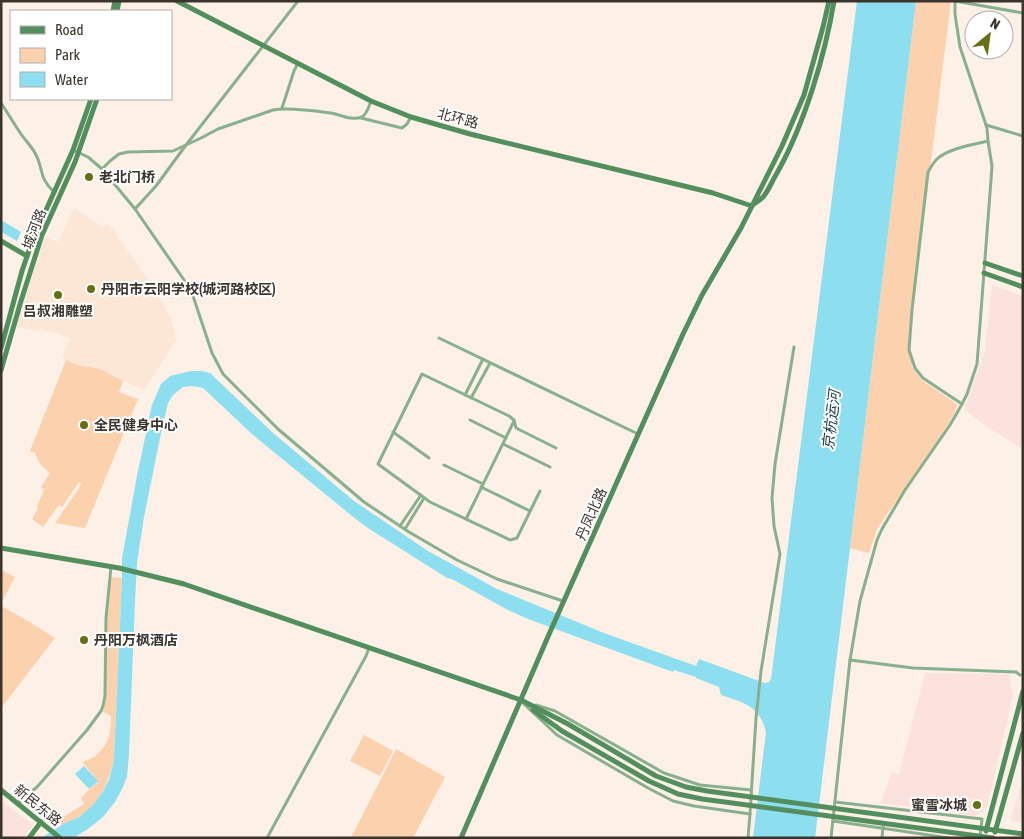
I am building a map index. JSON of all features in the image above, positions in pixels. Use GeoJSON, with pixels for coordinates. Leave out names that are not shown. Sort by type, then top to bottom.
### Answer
{"type":"FeatureCollection","features":[{"type":"Feature","properties":{"kind":"main road","name":"北环路"},"geometry":{"type":"LineString","coordinates":[[177,1],[371,101],[411,117],[470,134],[713,193],[752,206]]}},
{"type":"Feature","properties":{"kind":"main road","name":"丹凤北路"},"geometry":{"type":"LineString","coordinates":[[461,838],[550,632],[683,334],[702,295],[741,228],[782,146],[804,94],[823,27],[828,1]]}},
{"type":"Feature","properties":{"kind":"main road"},"geometry":{"type":"LineString","coordinates":[[752,206],[763,197],[782,164],[798,129],[824,48],[834,1]]}},
{"type":"Feature","properties":{"kind":"main road","name":"城河路"},"geometry":{"type":"LineString","coordinates":[[1,348],[27,256],[42,217],[76,152],[91,100]]}},
{"type":"Feature","properties":{"kind":"main road","name":"城河路"},"geometry":{"type":"LineString","coordinates":[[1,370],[42,236],[97,100]]}},
{"type":"Feature","properties":{"kind":"main road"},"geometry":{"type":"LineString","coordinates":[[1,241],[27,256]]}},
{"type":"Feature","properties":{"kind":"main road"},"geometry":{"type":"LineString","coordinates":[[985,263],[1023,276]]}},
{"type":"Feature","properties":{"kind":"main road"},"geometry":{"type":"LineString","coordinates":[[984,273],[1023,287]]}},
{"type":"Feature","properties":{"kind":"main road"},"geometry":{"type":"LineString","coordinates":[[1,548],[119,568],[184,584],[521,700],[568,724],[656,776],[686,787],[1023,834]]}},
{"type":"Feature","properties":{"kind":"main road"},"geometry":{"type":"LineString","coordinates":[[982,837],[1023,691]]}},
{"type":"Feature","properties":{"kind":"main road"},"geometry":{"type":"LineString","coordinates":[[521,700],[562,730],[649,781],[678,794],[993,838],[1023,732]]}},
{"type":"Feature","properties":{"kind":"main road","name":"新民东路"},"geometry":{"type":"LineString","coordinates":[[1,790],[60,838]]}},
{"type":"Feature","properties":{"kind":"main road"},"geometry":{"type":"LineString","coordinates":[[30,838],[41,822]]}},
{"type":"Feature","properties":{"kind":"street"},"geometry":{"type":"LineString","coordinates":[[135,210],[156,186],[298,1]]}},
{"type":"Feature","properties":{"kind":"street"},"geometry":{"type":"LineString","coordinates":[[831,838],[850,660],[860,601],[877,540],[905,490],[950,425],[962,404],[977,364],[992,166],[986,125],[960,47],[955,1],[1023,13]]}},
{"type":"Feature","properties":{"kind":"street"},"geometry":{"type":"LineString","coordinates":[[282,108],[298,63]]}},
{"type":"Feature","properties":{"kind":"street"},"geometry":{"type":"LineString","coordinates":[[360,118],[365,115],[371,101]]}},
{"type":"Feature","properties":{"kind":"street"},"geometry":{"type":"LineString","coordinates":[[1,103],[19,132],[34,151],[46,185],[55,192]]}},
{"type":"Feature","properties":{"kind":"street"},"geometry":{"type":"LineString","coordinates":[[102,168],[120,154],[128,152],[173,151],[218,129],[282,108],[360,118],[402,128],[411,117]]}},
{"type":"Feature","properties":{"kind":"street"},"geometry":{"type":"LineString","coordinates":[[986,125],[1023,136]]}},
{"type":"Feature","properties":{"kind":"street"},"geometry":{"type":"LineString","coordinates":[[962,404],[923,378],[915,368],[909,350],[911,324],[928,172],[938,157],[946,152],[988,141]]}},
{"type":"Feature","properties":{"kind":"street"},"geometry":{"type":"LineString","coordinates":[[76,152],[88,157],[102,168],[135,210],[191,290],[212,353],[223,374],[278,429],[364,502],[400,526],[457,560],[497,579],[564,602]]}},
{"type":"Feature","properties":{"kind":"street"},"geometry":{"type":"LineString","coordinates":[[439,338],[639,435]]}},
{"type":"Feature","properties":{"kind":"street"},"geometry":{"type":"LineString","coordinates":[[748,838],[756,718],[780,554],[774,526],[772,498],[775,464],[794,346]]}},
{"type":"Feature","properties":{"kind":"street"},"geometry":{"type":"LineString","coordinates":[[465,395],[483,359]]}},
{"type":"Feature","properties":{"kind":"street"},"geometry":{"type":"LineString","coordinates":[[471,398],[490,363]]}},
{"type":"Feature","properties":{"kind":"street"},"geometry":{"type":"LineString","coordinates":[[540,491],[517,538],[513,540],[506,539],[430,502],[378,464],[422,374],[514,420],[516,428],[556,448]]}},
{"type":"Feature","properties":{"kind":"street"},"geometry":{"type":"LineString","coordinates":[[470,420],[506,438]]}},
{"type":"Feature","properties":{"kind":"street"},"geometry":{"type":"LineString","coordinates":[[466,519],[514,420]]}},
{"type":"Feature","properties":{"kind":"street"},"geometry":{"type":"LineString","coordinates":[[393,432],[429,458]]}},
{"type":"Feature","properties":{"kind":"street"},"geometry":{"type":"LineString","coordinates":[[502,444],[550,467]]}},
{"type":"Feature","properties":{"kind":"street"},"geometry":{"type":"LineString","coordinates":[[444,465],[530,511]]}},
{"type":"Feature","properties":{"kind":"street"},"geometry":{"type":"LineString","coordinates":[[400,526],[423,496]]}},
{"type":"Feature","properties":{"kind":"street"},"geometry":{"type":"LineString","coordinates":[[404,528],[423,496]]}},
{"type":"Feature","properties":{"kind":"street"},"geometry":{"type":"LineString","coordinates":[[18,803],[37,787],[101,712],[105,696],[106,618],[111,567]]}},
{"type":"Feature","properties":{"kind":"street"},"geometry":{"type":"LineString","coordinates":[[267,838],[370,648]]}},
{"type":"Feature","properties":{"kind":"street"},"geometry":{"type":"LineString","coordinates":[[850,660],[913,668],[1016,672],[1020,675]]}},
{"type":"Feature","properties":{"kind":"street"},"geometry":{"type":"LineString","coordinates":[[521,700],[555,711],[664,773],[700,784],[751,790]]}},
{"type":"Feature","properties":{"kind":"street"},"geometry":{"type":"LineString","coordinates":[[521,700],[557,735],[673,801],[750,814]]}},
{"type":"Feature","properties":{"kind":"street"},"geometry":{"type":"LineString","coordinates":[[835,802],[982,819],[984,828]]}},
{"type":"Feature","properties":{"kind":"street"},"geometry":{"type":"LineString","coordinates":[[833,821],[949,838]]}},
{"type":"Feature","properties":{"kind":"street"},"geometry":{"type":"LineString","coordinates":[[882,838],[883,827]]}},
{"type":"Feature","properties":{"kind":"shaded area","name":"丹阳市云阳学校(城河路校区)"},"geometry":{"type":"Polygon","coordinates":[[[74,208],[103,227],[108,223],[145,275],[171,318],[176,340],[144,389],[115,378],[100,369],[77,365],[62,358],[70,339],[69,337],[40,329],[39,331],[16,327],[45,237],[58,242],[74,208]]]}},
{"type":"Feature","properties":{"kind":"shaded area"},"geometry":{"type":"Polygon","coordinates":[[[992,285],[1023,296],[1023,449],[987,427],[964,409],[985,351],[992,285]]]}},
{"type":"Feature","properties":{"kind":"shaded area"},"geometry":{"type":"Polygon","coordinates":[[[925,673],[1009,674],[1013,696],[987,807],[981,813],[974,816],[881,803],[891,773],[899,774],[925,673]]]}},
{"type":"Feature","properties":{"kind":"shaded area"},"geometry":{"type":"Polygon","coordinates":[[[1023,780],[1023,823],[1010,821],[1023,780]]]}},
{"type":"Feature","properties":{"kind":"shaded area"},"geometry":{"type":"Polygon","coordinates":[[[1,801],[33,825],[24,838],[1,838],[1,801]]]}},
{"type":"Feature","properties":{"kind":"green space"},"geometry":{"type":"Polygon","coordinates":[[[916,1],[951,1],[908,346],[912,367],[922,380],[958,405],[948,425],[877,529],[869,553],[850,548],[916,1]]]}},
{"type":"Feature","properties":{"kind":"green space","name":"全民健身中心"},"geometry":{"type":"Polygon","coordinates":[[[66,360],[77,365],[100,369],[123,381],[119,392],[138,399],[85,528],[55,523],[79,488],[81,483],[79,482],[62,507],[59,505],[43,527],[32,519],[44,489],[41,487],[50,473],[37,459],[35,453],[30,451],[66,360]]]}},
{"type":"Feature","properties":{"kind":"green space"},"geometry":{"type":"Polygon","coordinates":[[[1,570],[15,577],[3,600],[1,599],[1,570]]]}},
{"type":"Feature","properties":{"kind":"green space"},"geometry":{"type":"Polygon","coordinates":[[[111,577],[122,578],[114,760],[103,791],[93,805],[80,816],[62,825],[55,820],[84,804],[81,798],[98,781],[83,763],[94,757],[103,748],[110,733],[111,716],[103,712],[106,696],[107,618],[111,577]]]}},
{"type":"Feature","properties":{"kind":"green space"},"geometry":{"type":"Polygon","coordinates":[[[1,606],[55,638],[1,708],[1,606]]]}},
{"type":"Feature","properties":{"kind":"green space"},"geometry":{"type":"Polygon","coordinates":[[[364,735],[393,751],[380,776],[350,761],[364,735]]]}},
{"type":"Feature","properties":{"kind":"green space"},"geometry":{"type":"Polygon","coordinates":[[[396,749],[445,777],[413,838],[351,838],[396,749]]]}},
{"type":"Feature","properties":{"kind":"water","name":"京杭运河"},"geometry":{"type":"Polygon","coordinates":[[[857,1],[916,1],[815,838],[753,838],[766,732],[759,716],[750,706],[721,695],[719,687],[696,677],[674,670],[673,672],[528,619],[447,578],[352,516],[252,434],[203,388],[192,386],[183,387],[173,395],[168,403],[144,517],[137,563],[127,777],[115,802],[103,817],[88,829],[73,838],[41,838],[65,823],[79,817],[93,805],[109,780],[114,760],[122,558],[137,476],[152,405],[161,384],[170,376],[191,371],[210,373],[272,432],[354,501],[428,551],[497,589],[604,633],[696,666],[699,659],[765,683],[769,682],[771,679],[857,1]]]}},
{"type":"Feature","properties":{"kind":"water"},"geometry":{"type":"Polygon","coordinates":[[[1,220],[21,232],[17,241],[1,232],[1,220]]]}},
{"type":"Feature","properties":{"kind":"water"},"geometry":{"type":"Polygon","coordinates":[[[84,766],[98,781],[89,789],[75,774],[84,766]]]}},
{"type":"Feature","properties":{"kind":"place","name":"老北门桥"},"geometry":{"type":"Point","coordinates":[89,177]}},
{"type":"Feature","properties":{"kind":"place","name":"丹阳市云阳学校(城河路校区)"},"geometry":{"type":"Point","coordinates":[91,289]}},
{"type":"Feature","properties":{"kind":"place","name":"吕叔湘雕塑"},"geometry":{"type":"Point","coordinates":[58,295]}},
{"type":"Feature","properties":{"kind":"place","name":"全民健身中心"},"geometry":{"type":"Point","coordinates":[84,425]}},
{"type":"Feature","properties":{"kind":"place","name":"丹阳万枫酒店"},"geometry":{"type":"Point","coordinates":[84,640]}},
{"type":"Feature","properties":{"kind":"place","name":"蜜雪冰城"},"geometry":{"type":"Point","coordinates":[977,805]}}]}
